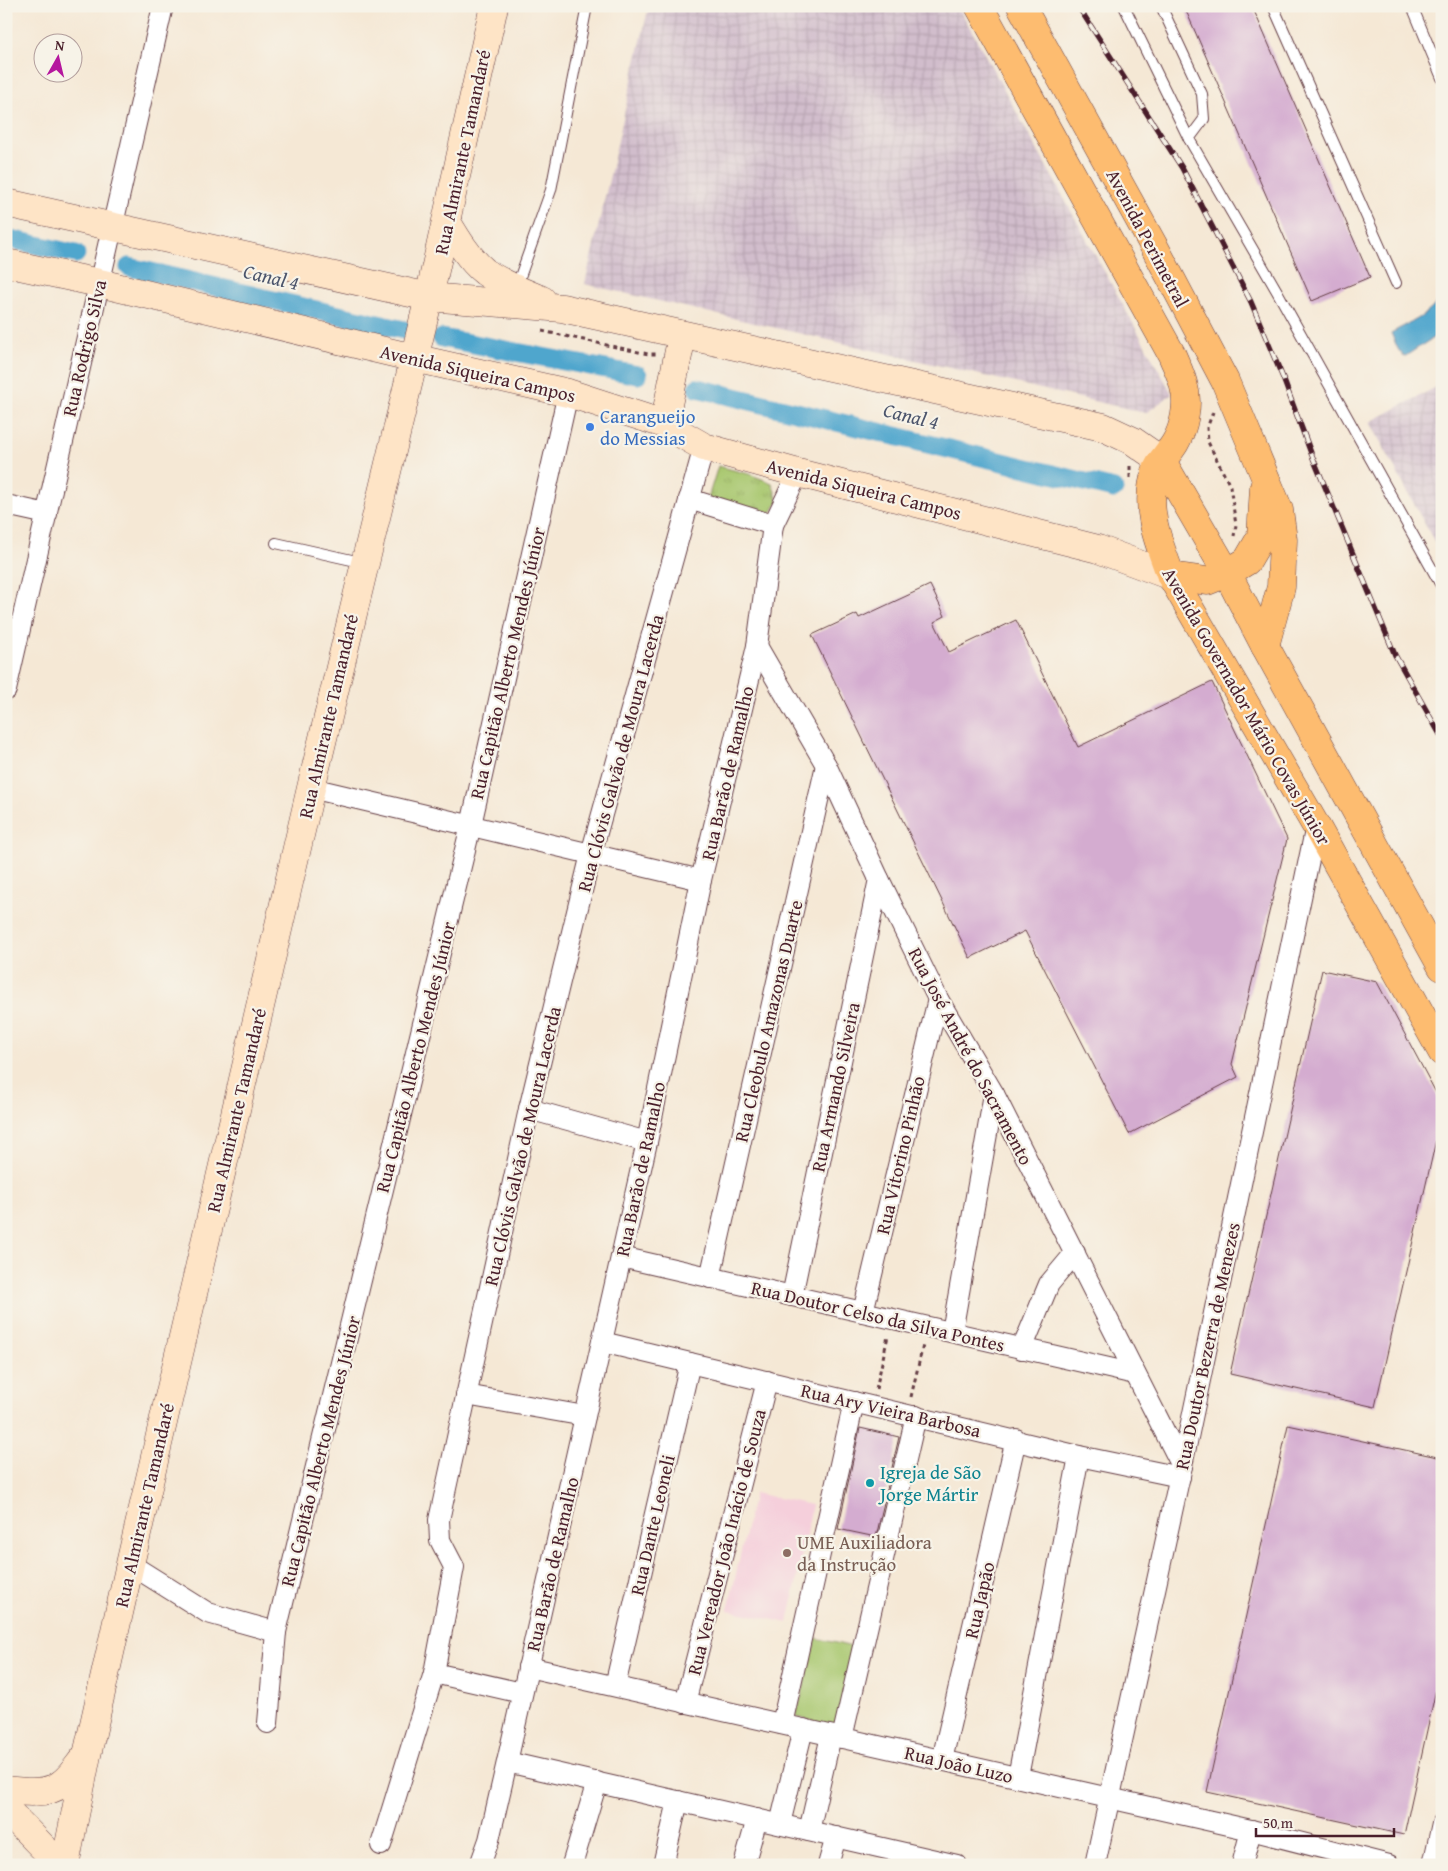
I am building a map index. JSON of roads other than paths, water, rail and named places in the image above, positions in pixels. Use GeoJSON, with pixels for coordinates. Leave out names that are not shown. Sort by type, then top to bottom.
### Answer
{"type":"FeatureCollection","features":[{"type":"Feature","properties":{"kind":"main road","name":"Rua Almirante Tamandaré"},"geometry":{"type":"LineString","coordinates":[[65,1865],[86,1755],[130,1564],[311,788],[447,222],[494,6]]}},
{"type":"Feature","properties":{"kind":"main road","name":"Avenida Perimetral"},"geometry":{"type":"LineString","coordinates":[[978,6],[1172,355],[1185,388],[1185,418],[1176,441],[1162,462]]}},
{"type":"Feature","properties":{"kind":"main road","name":"Avenida Perimetral"},"geometry":{"type":"LineString","coordinates":[[1021,6],[1225,381],[1279,510],[1283,540],[1281,587],[1265,646]]}},
{"type":"Feature","properties":{"kind":"main road"},"geometry":{"type":"LineString","coordinates":[[6,203],[111,230],[428,301],[562,308]]}},
{"type":"Feature","properties":{"kind":"main road"},"geometry":{"type":"LineString","coordinates":[[447,222],[461,246],[485,271],[516,289],[562,308],[680,344],[1103,427],[1133,441],[1162,462],[1227,573],[1265,646],[1442,966]]}},
{"type":"Feature","properties":{"kind":"main road","name":"Avenida Siqueira Campos"},"geometry":{"type":"LineString","coordinates":[[6,263],[100,279],[416,353],[666,417],[704,447],[798,473],[1098,549],[1171,576]]}},
{"type":"Feature","properties":{"kind":"main road"},"geometry":{"type":"LineString","coordinates":[[666,417],[680,344]]}},
{"type":"Feature","properties":{"kind":"main road","name":"Avenida Governador Mário Covas Júnior"},"geometry":{"type":"LineString","coordinates":[[1162,462],[1156,472],[1151,508],[1158,543],[1171,576],[1316,826],[1442,1052]]}},
{"type":"Feature","properties":{"kind":"main road"},"geometry":{"type":"LineString","coordinates":[[1171,576],[1207,581],[1227,573],[1247,561],[1261,536],[1264,474]]}},
{"type":"Feature","properties":{"kind":"main road"},"geometry":{"type":"LineString","coordinates":[[6,1790],[28,1793],[53,1789],[62,1784],[86,1755]]}},
{"type":"Feature","properties":{"kind":"main road"},"geometry":{"type":"LineString","coordinates":[[6,1809],[60,1865]]}},
{"type":"Feature","properties":{"kind":"street","name":"Rua Rodrigo Silva"},"geometry":{"type":"LineString","coordinates":[[6,690],[163,6]]}},
{"type":"Feature","properties":{"kind":"street","name":"Rua Capitão Alberto Mendes Júnior"},"geometry":{"type":"LineString","coordinates":[[268,1723],[276,1632],[471,825],[568,392]]}},
{"type":"Feature","properties":{"kind":"street","name":"Rua Clóvis Galvão de Moura Lacerda"},"geometry":{"type":"LineString","coordinates":[[381,1845],[434,1673],[454,1567],[440,1540],[439,1520],[529,1109],[590,854],[704,447]]}},
{"type":"Feature","properties":{"kind":"street","name":"Rua Barão de Ramalho"},"geometry":{"type":"LineString","coordinates":[[480,1865],[489,1840],[507,1762],[647,1142],[701,880],[757,646],[773,524],[798,473]]}},
{"type":"Feature","properties":{"kind":"street"},"geometry":{"type":"LineString","coordinates":[[689,499],[773,524]]}},
{"type":"Feature","properties":{"kind":"street"},"geometry":{"type":"LineString","coordinates":[[6,505],[46,514]]}},
{"type":"Feature","properties":{"kind":"street","name":"Rua José André do Sacramento"},"geometry":{"type":"LineString","coordinates":[[757,646],[826,765],[938,999],[994,1094],[1136,1374],[1181,1472]]}},
{"type":"Feature","properties":{"kind":"street","name":"Rua Cleobulo Amazonas Duarte"},"geometry":{"type":"LineString","coordinates":[[710,1278],[826,765]]}},
{"type":"Feature","properties":{"kind":"street"},"geometry":{"type":"LineString","coordinates":[[311,788],[701,880]]}},
{"type":"Feature","properties":{"kind":"street","name":"Rua Doutor Bezerra de Menezes"},"geometry":{"type":"LineString","coordinates":[[1094,1865],[1181,1472],[1316,826]]}},
{"type":"Feature","properties":{"kind":"street","name":"Rua Armando Silveira"},"geometry":{"type":"LineString","coordinates":[[792,1296],[879,879]]}},
{"type":"Feature","properties":{"kind":"street","name":"Rua Vitorino Pinhão"},"geometry":{"type":"LineString","coordinates":[[863,1312],[938,999]]}},
{"type":"Feature","properties":{"kind":"street"},"geometry":{"type":"LineString","coordinates":[[952,1332],[994,1094]]}},
{"type":"Feature","properties":{"kind":"street"},"geometry":{"type":"LineString","coordinates":[[529,1109],[647,1142]]}},
{"type":"Feature","properties":{"kind":"street"},"geometry":{"type":"LineString","coordinates":[[1022,1349],[1048,1284],[1074,1253]]}},
{"type":"Feature","properties":{"kind":"street","name":"Rua Doutor Celso da Silva Pontes"},"geometry":{"type":"LineString","coordinates":[[621,1257],[1136,1374]]}},
{"type":"Feature","properties":{"kind":"street","name":"Rua Ary Vieira Barbosa"},"geometry":{"type":"LineString","coordinates":[[602,1342],[1079,1456],[1181,1472]]}},
{"type":"Feature","properties":{"kind":"street","name":"Rua Dante Leoneli"},"geometry":{"type":"LineString","coordinates":[[615,1686],[690,1363]]}},
{"type":"Feature","properties":{"kind":"street","name":"Rua Vereador João Inácio de Souza"},"geometry":{"type":"LineString","coordinates":[[685,1703],[767,1381]]}},
{"type":"Feature","properties":{"kind":"street"},"geometry":{"type":"LineString","coordinates":[[466,1395],[585,1416]]}},
{"type":"Feature","properties":{"kind":"street"},"geometry":{"type":"LineString","coordinates":[[782,1724],[863,1404]]}},
{"type":"Feature","properties":{"kind":"street"},"geometry":{"type":"LineString","coordinates":[[809,1831],[837,1737],[912,1415]]}},
{"type":"Feature","properties":{"kind":"street","name":"Rua Japão"},"geometry":{"type":"LineString","coordinates":[[942,1760],[1016,1440]]}},
{"type":"Feature","properties":{"kind":"street"},"geometry":{"type":"LineString","coordinates":[[1018,1778],[1079,1456]]}},
{"type":"Feature","properties":{"kind":"street"},"geometry":{"type":"LineString","coordinates":[[130,1564],[208,1613],[276,1632]]}},
{"type":"Feature","properties":{"kind":"street","name":"Rua João Luzo"},"geometry":{"type":"LineString","coordinates":[[528,1667],[1251,1830],[1389,1865]]}},
{"type":"Feature","properties":{"kind":"street"},"geometry":{"type":"LineString","coordinates":[[434,1673],[522,1693]]}},
{"type":"Feature","properties":{"kind":"street"},"geometry":{"type":"LineString","coordinates":[[780,1824],[803,1729]]}},
{"type":"Feature","properties":{"kind":"street"},"geometry":{"type":"LineString","coordinates":[[507,1762],[836,1837],[902,1858],[957,1865]]}},
{"type":"Feature","properties":{"kind":"street"},"geometry":{"type":"LineString","coordinates":[[572,1865],[597,1782]]}},
{"type":"Feature","properties":{"kind":"street"},"geometry":{"type":"LineString","coordinates":[[663,1865],[678,1801]]}},
{"type":"Feature","properties":{"kind":"street"},"geometry":{"type":"LineString","coordinates":[[744,1865],[757,1819]]}},
{"type":"Feature","properties":{"kind":"street"},"geometry":{"type":"LineString","coordinates":[[1433,1865],[1442,1824]]}},
{"type":"Feature","properties":{"kind":"street"},"geometry":{"type":"LineString","coordinates":[[1242,1865],[1251,1830]]}},
{"type":"Feature","properties":{"kind":"street"},"geometry":{"type":"LineString","coordinates":[[828,1865],[836,1837]]}},
{"type":"Feature","properties":{"kind":"lane"},"geometry":{"type":"LineString","coordinates":[[516,289],[551,190],[587,6]]}},
{"type":"Feature","properties":{"kind":"lane"},"geometry":{"type":"LineString","coordinates":[[1124,6],[1189,139],[1278,293],[1442,588]]}},
{"type":"Feature","properties":{"kind":"lane"},"geometry":{"type":"LineString","coordinates":[[1161,6],[1202,94],[1204,119],[1189,139]]}},
{"type":"Feature","properties":{"kind":"lane"},"geometry":{"type":"LineString","coordinates":[[1274,6],[1396,282]]}},
{"type":"Feature","properties":{"kind":"lane"},"geometry":{"type":"LineString","coordinates":[[1412,6],[1442,78]]}},
{"type":"Feature","properties":{"kind":"lane"},"geometry":{"type":"LineString","coordinates":[[276,543],[365,563]]}},
{"type":"Feature","properties":{"kind":"water"},"geometry":{"type":"Polygon","coordinates":[[[1442,291],[1442,332],[1404,357],[1391,333],[1428,311],[1439,299],[1442,291]]]}},
{"type":"Feature","properties":{"kind":"waterway","name":"Canal 4"},"geometry":{"type":"LineString","coordinates":[[6,238],[76,254]]}},
{"type":"Feature","properties":{"kind":"waterway","name":"Canal 4"},"geometry":{"type":"LineString","coordinates":[[129,267],[404,330]]}},
{"type":"Feature","properties":{"kind":"waterway","name":"Canal 4"},"geometry":{"type":"LineString","coordinates":[[442,338],[638,375]]}},
{"type":"Feature","properties":{"kind":"waterway","name":"Canal 4"},"geometry":{"type":"LineString","coordinates":[[697,388],[1114,489]]}},
{"type":"Feature","properties":{"kind":"railway"},"geometry":{"type":"LineString","coordinates":[[1078,6],[1182,168],[1251,302],[1395,655],[1442,738]]}},
{"type":"Feature","properties":{"kind":"place","name":"Carangueijo do Messias"},"geometry":{"type":"Point","coordinates":[590,427]}},
{"type":"Feature","properties":{"kind":"place","name":"Igreja de São Jorge Mártir"},"geometry":{"type":"Point","coordinates":[870,1483]}},
{"type":"Feature","properties":{"kind":"place","name":"UME Auxiliadora da Instrução"},"geometry":{"type":"Point","coordinates":[787,1553]}}]}
